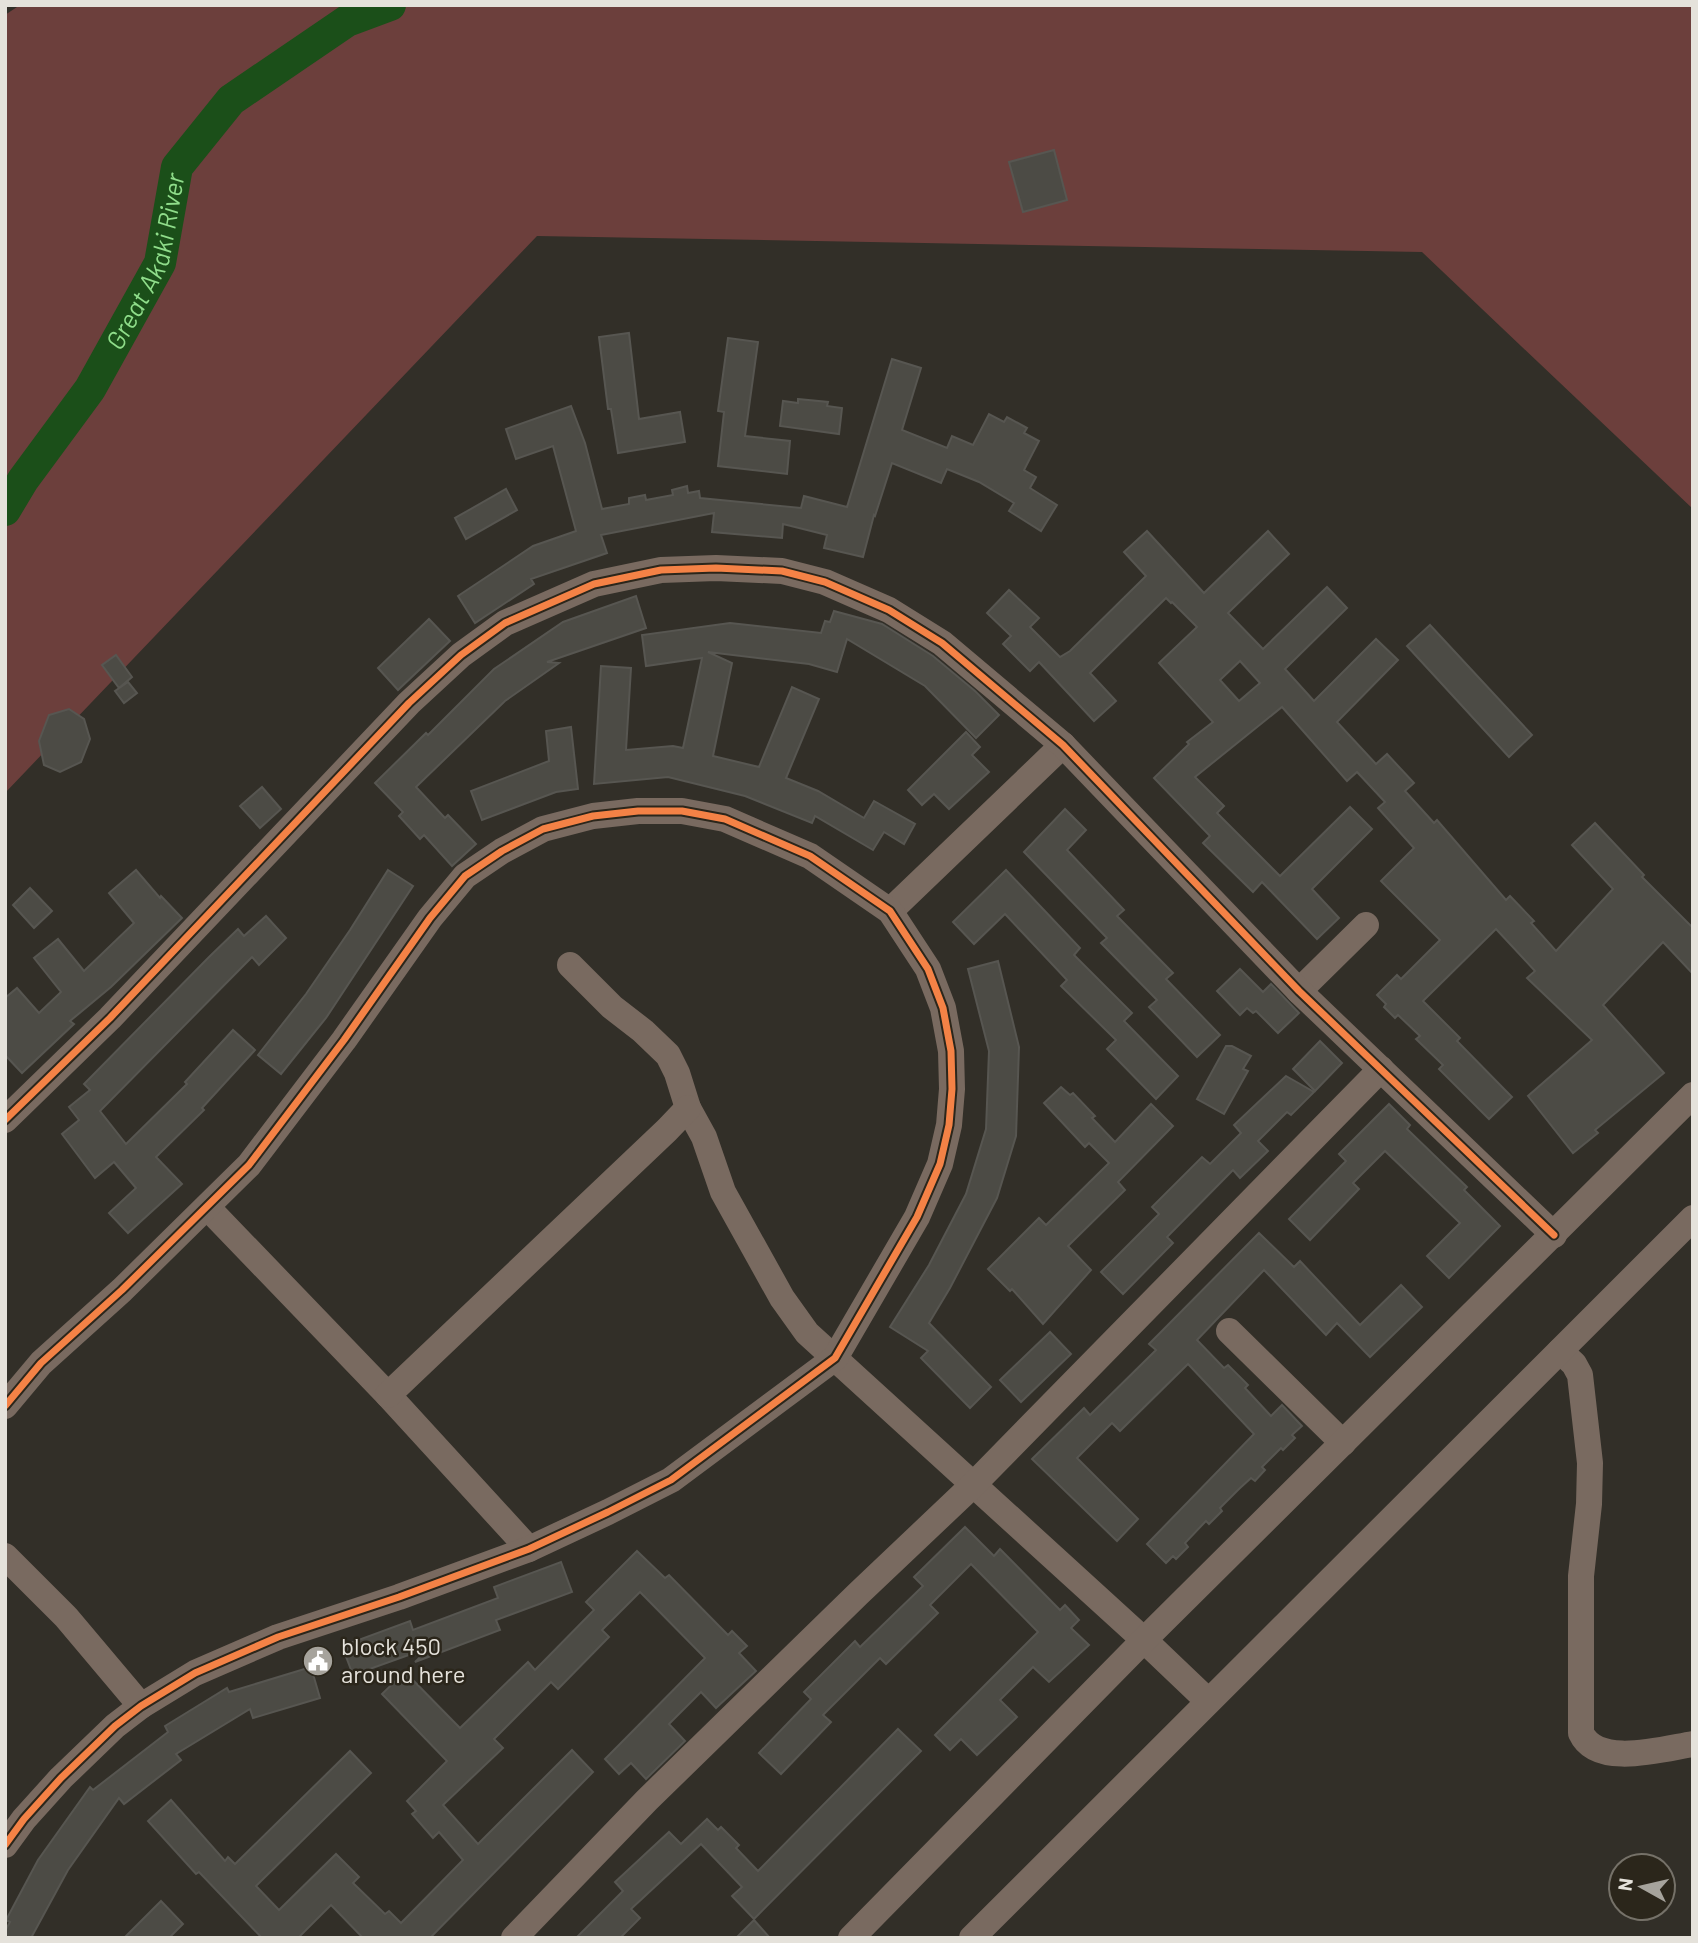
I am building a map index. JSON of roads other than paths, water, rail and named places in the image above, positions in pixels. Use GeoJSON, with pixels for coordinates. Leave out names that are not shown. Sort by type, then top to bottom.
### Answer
{"type":"FeatureCollection","features":[{"type":"Feature","properties":{"kind":"street"},"geometry":{"type":"LineString","coordinates":[[5,1119],[110,1018],[409,703],[461,655],[505,622],[594,584],[661,570],[716,568],[782,571],[825,582],[889,610],[942,643],[1063,745],[1298,991],[1554,1236]]}},
{"type":"Feature","properties":{"kind":"street"},"geometry":{"type":"LineString","coordinates":[[890,911],[1063,745]]}},
{"type":"Feature","properties":{"kind":"street"},"geometry":{"type":"LineString","coordinates":[[5,1406],[41,1363],[122,1290],[249,1165],[344,1040],[430,918],[465,876],[502,851],[543,829],[593,816],[638,811],[682,811],[726,819],[810,856],[890,911],[928,968],[943,1007],[951,1051],[953,1089],[949,1125],[940,1164],[917,1217],[835,1357],[671,1480],[529,1549],[234,1654],[195,1673],[141,1706],[116,1726],[61,1778],[5,1845]]}},
{"type":"Feature","properties":{"kind":"street"},"geometry":{"type":"LineString","coordinates":[[1298,991],[1366,925]]}},
{"type":"Feature","properties":{"kind":"street"},"geometry":{"type":"LineString","coordinates":[[570,965],[612,1007],[668,1055],[688,1108],[704,1137],[723,1192],[782,1297],[807,1333],[1208,1701]]}},
{"type":"Feature","properties":{"kind":"street"},"geometry":{"type":"LineString","coordinates":[[514,1938],[647,1800],[974,1484],[1381,1069]]}},
{"type":"Feature","properties":{"kind":"street"},"geometry":{"type":"LineString","coordinates":[[851,1938],[1144,1640],[1554,1236],[1693,1095]]}},
{"type":"Feature","properties":{"kind":"street"},"geometry":{"type":"LineString","coordinates":[[388,1395],[688,1108]]}},
{"type":"Feature","properties":{"kind":"street"},"geometry":{"type":"LineString","coordinates":[[207,1207],[388,1395],[529,1549]]}},
{"type":"Feature","properties":{"kind":"street"},"geometry":{"type":"LineString","coordinates":[[972,1938],[1693,1218]]}},
{"type":"Feature","properties":{"kind":"street"},"geometry":{"type":"LineString","coordinates":[[1229,1331],[1343,1443]]}},
{"type":"Feature","properties":{"kind":"street"},"geometry":{"type":"LineString","coordinates":[[1560,1351],[1574,1364],[1580,1375],[1590,1463],[1589,1504],[1581,1576],[1581,1733],[1585,1742],[1605,1753],[1635,1753],[1693,1744]]}},
{"type":"Feature","properties":{"kind":"street"},"geometry":{"type":"LineString","coordinates":[[5,1556],[66,1617],[141,1706]]}},
{"type":"Feature","properties":{"kind":"waterway","name":"Great Akaki River"},"geometry":{"type":"LineString","coordinates":[[5,510],[23,480],[90,389],[160,263],[177,167],[231,100],[347,21],[390,5]]}},
{"type":"Feature","properties":{"kind":"place","name":"block 450 around here"},"geometry":{"type":"Point","coordinates":[318,1661]}}]}
